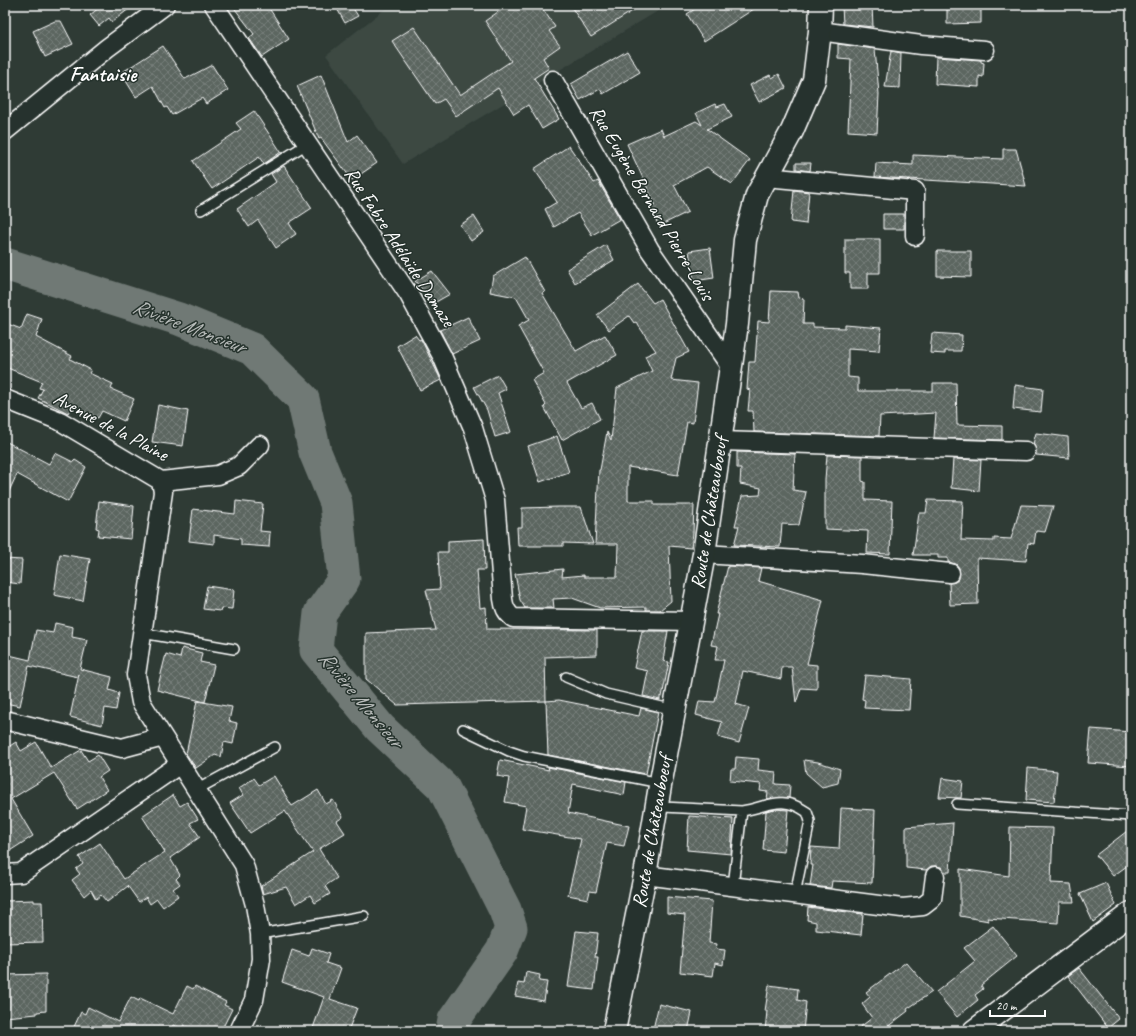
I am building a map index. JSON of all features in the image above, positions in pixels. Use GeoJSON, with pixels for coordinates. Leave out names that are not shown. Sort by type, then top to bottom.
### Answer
{"type":"FeatureCollection","features":[{"type":"Feature","properties":{"kind":"main road","name":"Route de Châteauboeuf"},"geometry":{"type":"LineString","coordinates":[[614,1031],[645,875],[660,783],[704,554],[737,324],[745,240],[757,195],[792,131],[814,80],[820,31],[821,5]]}},
{"type":"Feature","properties":{"kind":"main road"},"geometry":{"type":"LineString","coordinates":[[974,1031],[1131,913]]}},
{"type":"Feature","properties":{"kind":"street"},"geometry":{"type":"LineString","coordinates":[[6,129],[107,48],[165,5]]}},
{"type":"Feature","properties":{"kind":"street","name":"Rue Fabre Adélaïde Damaze"},"geometry":{"type":"LineString","coordinates":[[214,5],[409,295],[442,356],[473,428],[495,500],[503,599],[504,607],[508,613],[513,618],[692,621]]}},
{"type":"Feature","properties":{"kind":"street"},"geometry":{"type":"LineString","coordinates":[[820,31],[921,46],[985,50]]}},
{"type":"Feature","properties":{"kind":"street","name":"Rue Eugène Bernard Pierre-Louis"},"geometry":{"type":"LineString","coordinates":[[553,80],[650,250],[730,366]]}},
{"type":"Feature","properties":{"kind":"street"},"geometry":{"type":"LineString","coordinates":[[766,177],[915,191],[915,236]]}},
{"type":"Feature","properties":{"kind":"street","name":"Avenue de la Plaine"},"geometry":{"type":"LineString","coordinates":[[5,399],[60,420],[161,481],[218,475],[239,466],[260,445]]}},
{"type":"Feature","properties":{"kind":"street"},"geometry":{"type":"LineString","coordinates":[[720,442],[1026,451]]}},
{"type":"Feature","properties":{"kind":"street"},"geometry":{"type":"LineString","coordinates":[[161,481],[163,492],[136,675],[141,702],[244,865],[255,904],[260,934],[261,959],[254,1000],[239,1031]]}},
{"type":"Feature","properties":{"kind":"street"},"geometry":{"type":"LineString","coordinates":[[704,554],[862,564],[950,573]]}},
{"type":"Feature","properties":{"kind":"street"},"geometry":{"type":"LineString","coordinates":[[9,721],[122,748],[163,737]]}},
{"type":"Feature","properties":{"kind":"street"},"geometry":{"type":"LineString","coordinates":[[5,874],[21,873],[180,764]]}},
{"type":"Feature","properties":{"kind":"street"},"geometry":{"type":"LineString","coordinates":[[645,875],[902,908],[923,906],[932,899],[935,876]]}},
{"type":"Feature","properties":{"kind":"lane"},"geometry":{"type":"LineString","coordinates":[[201,210],[307,144]]}},
{"type":"Feature","properties":{"kind":"lane"},"geometry":{"type":"LineString","coordinates":[[142,633],[234,649]]}},
{"type":"Feature","properties":{"kind":"lane"},"geometry":{"type":"LineString","coordinates":[[566,677],[606,694],[675,710]]}},
{"type":"Feature","properties":{"kind":"lane"},"geometry":{"type":"LineString","coordinates":[[463,728],[509,751],[524,756],[660,783]]}},
{"type":"Feature","properties":{"kind":"lane"},"geometry":{"type":"LineString","coordinates":[[196,790],[275,747]]}},
{"type":"Feature","properties":{"kind":"lane"},"geometry":{"type":"LineString","coordinates":[[656,805],[663,807],[742,811],[753,809],[772,802],[798,806],[807,812],[810,822],[795,894]]}},
{"type":"Feature","properties":{"kind":"lane"},"geometry":{"type":"LineString","coordinates":[[957,804],[1131,816]]}},
{"type":"Feature","properties":{"kind":"lane"},"geometry":{"type":"LineString","coordinates":[[733,886],[742,811]]}},
{"type":"Feature","properties":{"kind":"lane"},"geometry":{"type":"LineString","coordinates":[[260,934],[364,916]]}},
{"type":"Feature","properties":{"kind":"shaded area"},"geometry":{"type":"Polygon","coordinates":[[[390,5],[668,5],[403,164],[326,55],[390,5]]]}},
{"type":"Feature","properties":{"kind":"building"},"geometry":{"type":"Polygon","coordinates":[[[98,5],[134,5],[112,22],[109,18],[99,26],[90,15],[100,7],[98,5]]]}},
{"type":"Feature","properties":{"kind":"building"},"geometry":{"type":"Polygon","coordinates":[[[232,5],[267,5],[289,39],[262,57],[249,38],[254,34],[232,5]]]}},
{"type":"Feature","properties":{"kind":"building"},"geometry":{"type":"Polygon","coordinates":[[[335,5],[351,5],[358,16],[345,23],[335,5]]]}},
{"type":"Feature","properties":{"kind":"building"},"geometry":{"type":"Polygon","coordinates":[[[508,5],[540,5],[555,27],[549,31],[560,46],[543,58],[549,68],[534,78],[559,119],[542,129],[528,105],[514,114],[498,88],[456,116],[444,99],[435,104],[392,41],[414,27],[460,95],[511,61],[485,21],[508,5]]]}},
{"type":"Feature","properties":{"kind":"building"},"geometry":{"type":"Polygon","coordinates":[[[570,5],[642,5],[591,37],[570,5]]]}},
{"type":"Feature","properties":{"kind":"building"},"geometry":{"type":"Polygon","coordinates":[[[701,5],[760,5],[704,41],[687,14],[701,5]]]}},
{"type":"Feature","properties":{"kind":"building"},"geometry":{"type":"Polygon","coordinates":[[[872,5],[873,27],[843,24],[842,6],[872,5]]]}},
{"type":"Feature","properties":{"kind":"building"},"geometry":{"type":"Polygon","coordinates":[[[947,5],[981,5],[981,23],[947,24],[947,5]]]}},
{"type":"Feature","properties":{"kind":"building"},"geometry":{"type":"Polygon","coordinates":[[[55,21],[61,21],[73,44],[45,57],[33,31],[55,21]]]}},
{"type":"Feature","properties":{"kind":"building"},"geometry":{"type":"Polygon","coordinates":[[[838,44],[875,49],[879,94],[877,133],[848,131],[851,59],[838,58],[838,44]]]}},
{"type":"Feature","properties":{"kind":"building"},"geometry":{"type":"Polygon","coordinates":[[[163,46],[185,79],[212,65],[228,90],[206,104],[202,98],[172,115],[167,107],[165,108],[153,86],[136,97],[121,73],[163,46]]]}},
{"type":"Feature","properties":{"kind":"building"},"geometry":{"type":"Polygon","coordinates":[[[627,51],[640,72],[603,94],[600,89],[580,100],[571,84],[627,51]]]}},
{"type":"Feature","properties":{"kind":"building"},"geometry":{"type":"Polygon","coordinates":[[[891,51],[901,53],[900,88],[885,87],[891,51]]]}},
{"type":"Feature","properties":{"kind":"building"},"geometry":{"type":"Polygon","coordinates":[[[936,57],[981,60],[981,62],[984,63],[983,77],[979,76],[979,87],[935,84],[936,57]]]}},
{"type":"Feature","properties":{"kind":"building"},"geometry":{"type":"Polygon","coordinates":[[[779,74],[786,88],[759,102],[750,85],[770,75],[772,78],[779,74]]]}},
{"type":"Feature","properties":{"kind":"building"},"geometry":{"type":"Polygon","coordinates":[[[321,75],[348,142],[357,135],[377,163],[352,180],[321,138],[319,139],[297,86],[321,75]]]}},
{"type":"Feature","properties":{"kind":"building"},"geometry":{"type":"Polygon","coordinates":[[[715,104],[717,107],[725,104],[732,117],[707,129],[750,160],[732,184],[707,167],[674,185],[688,212],[659,226],[649,207],[655,204],[627,144],[661,129],[664,136],[696,121],[702,125],[696,113],[715,104]]]}},
{"type":"Feature","properties":{"kind":"building"},"geometry":{"type":"Polygon","coordinates":[[[254,111],[281,152],[264,164],[259,157],[212,189],[193,161],[241,129],[236,123],[254,111]]]}},
{"type":"Feature","properties":{"kind":"building"},"geometry":{"type":"Polygon","coordinates":[[[569,146],[594,183],[598,181],[620,219],[592,235],[578,213],[554,227],[545,209],[557,202],[534,169],[569,146]]]}},
{"type":"Feature","properties":{"kind":"building"},"geometry":{"type":"Polygon","coordinates":[[[1003,149],[1016,149],[1026,186],[875,177],[876,163],[913,165],[913,155],[1003,159],[1003,149]]]}},
{"type":"Feature","properties":{"kind":"building"},"geometry":{"type":"Polygon","coordinates":[[[796,163],[811,163],[810,171],[796,169],[796,163]]]}},
{"type":"Feature","properties":{"kind":"building"},"geometry":{"type":"Polygon","coordinates":[[[284,166],[312,208],[289,223],[296,234],[276,248],[258,220],[249,227],[237,209],[276,182],[271,174],[284,166]]]}},
{"type":"Feature","properties":{"kind":"building"},"geometry":{"type":"Polygon","coordinates":[[[794,190],[809,192],[806,224],[791,222],[794,190]]]}},
{"type":"Feature","properties":{"kind":"building"},"geometry":{"type":"Polygon","coordinates":[[[883,214],[904,214],[904,229],[883,229],[883,214]]]}},
{"type":"Feature","properties":{"kind":"building"},"geometry":{"type":"Polygon","coordinates":[[[474,216],[484,232],[471,241],[460,225],[474,216]]]}},
{"type":"Feature","properties":{"kind":"building"},"geometry":{"type":"Polygon","coordinates":[[[845,239],[880,239],[880,273],[868,273],[868,289],[850,289],[850,273],[845,273],[845,239]]]}},
{"type":"Feature","properties":{"kind":"building"},"geometry":{"type":"Polygon","coordinates":[[[606,245],[614,260],[575,283],[567,269],[606,245]]]}},
{"type":"Feature","properties":{"kind":"building"},"geometry":{"type":"Polygon","coordinates":[[[710,248],[714,278],[694,281],[689,251],[710,248]]]}},
{"type":"Feature","properties":{"kind":"building"},"geometry":{"type":"Polygon","coordinates":[[[937,251],[971,251],[971,277],[937,276],[937,251]]]}},
{"type":"Feature","properties":{"kind":"building"},"geometry":{"type":"Polygon","coordinates":[[[525,257],[545,292],[542,293],[576,351],[605,335],[617,355],[567,383],[581,408],[592,403],[600,419],[562,440],[544,407],[546,405],[532,380],[544,373],[518,326],[529,320],[516,297],[490,292],[493,276],[525,257]]]}},
{"type":"Feature","properties":{"kind":"building"},"geometry":{"type":"Polygon","coordinates":[[[432,271],[450,294],[434,303],[415,281],[432,271]]]}},
{"type":"Feature","properties":{"kind":"building"},"geometry":{"type":"Polygon","coordinates":[[[638,284],[653,303],[660,299],[689,352],[676,358],[671,380],[698,383],[693,423],[687,422],[678,475],[628,467],[628,501],[654,501],[654,505],[694,505],[691,548],[669,546],[671,601],[660,610],[646,610],[646,607],[600,608],[572,598],[553,599],[554,608],[525,608],[520,600],[515,574],[563,569],[562,577],[584,575],[584,577],[617,577],[618,544],[595,544],[599,470],[607,432],[611,440],[617,388],[652,371],[645,356],[656,351],[636,322],[634,323],[629,316],[609,330],[597,315],[638,284]]]}},
{"type":"Feature","properties":{"kind":"building"},"geometry":{"type":"Polygon","coordinates":[[[771,291],[798,292],[799,298],[804,299],[803,324],[813,324],[813,327],[845,328],[845,325],[881,328],[879,351],[848,349],[848,377],[858,378],[858,391],[933,391],[933,383],[956,383],[957,425],[1002,426],[1002,440],[934,438],[936,413],[880,416],[879,436],[754,432],[753,411],[748,411],[750,390],[747,389],[749,362],[755,362],[758,321],[769,322],[771,291]]]}},
{"type":"Feature","properties":{"kind":"building"},"geometry":{"type":"Polygon","coordinates":[[[27,314],[42,319],[36,337],[72,356],[70,359],[91,370],[89,373],[113,384],[111,389],[134,399],[124,421],[102,411],[98,418],[72,406],[68,413],[38,398],[43,389],[39,388],[42,382],[5,367],[5,323],[21,329],[27,314]]]}},
{"type":"Feature","properties":{"kind":"building"},"geometry":{"type":"Polygon","coordinates":[[[468,317],[480,341],[452,354],[440,330],[468,317]]]}},
{"type":"Feature","properties":{"kind":"building"},"geometry":{"type":"Polygon","coordinates":[[[932,333],[962,335],[961,351],[945,351],[945,354],[930,353],[932,333]]]}},
{"type":"Feature","properties":{"kind":"building"},"geometry":{"type":"Polygon","coordinates":[[[415,335],[419,340],[421,339],[441,380],[420,390],[397,346],[415,335]]]}},
{"type":"Feature","properties":{"kind":"building"},"geometry":{"type":"Polygon","coordinates":[[[498,375],[506,389],[498,393],[511,432],[495,437],[487,410],[474,387],[498,375]]]}},
{"type":"Feature","properties":{"kind":"building"},"geometry":{"type":"Polygon","coordinates":[[[1015,385],[1043,389],[1041,412],[1013,409],[1015,385]]]}},
{"type":"Feature","properties":{"kind":"building"},"geometry":{"type":"Polygon","coordinates":[[[158,405],[188,411],[183,446],[152,442],[158,405]]]}},
{"type":"Feature","properties":{"kind":"building"},"geometry":{"type":"Polygon","coordinates":[[[1036,433],[1068,437],[1069,458],[1036,455],[1033,444],[1036,433]]]}},
{"type":"Feature","properties":{"kind":"building"},"geometry":{"type":"Polygon","coordinates":[[[557,436],[569,472],[540,482],[528,446],[557,436]]]}},
{"type":"Feature","properties":{"kind":"building"},"geometry":{"type":"Polygon","coordinates":[[[5,441],[49,464],[55,453],[73,462],[75,460],[86,467],[68,502],[17,474],[5,500],[5,441]]]}},
{"type":"Feature","properties":{"kind":"building"},"geometry":{"type":"Polygon","coordinates":[[[737,452],[795,454],[793,490],[806,492],[799,525],[782,524],[780,547],[734,545],[739,526],[735,526],[742,496],[760,495],[761,488],[740,484],[741,468],[737,468],[737,452]]]}},
{"type":"Feature","properties":{"kind":"building"},"geometry":{"type":"Polygon","coordinates":[[[827,455],[862,456],[862,481],[865,482],[865,500],[892,501],[890,554],[867,553],[868,531],[825,529],[825,479],[827,455]]]}},
{"type":"Feature","properties":{"kind":"building"},"geometry":{"type":"Polygon","coordinates":[[[953,459],[981,460],[979,491],[951,488],[953,459]]]}},
{"type":"Feature","properties":{"kind":"building"},"geometry":{"type":"Polygon","coordinates":[[[928,500],[963,501],[961,540],[994,541],[994,538],[1011,539],[1021,505],[1053,506],[1045,532],[1036,531],[1034,544],[1028,543],[1026,561],[977,558],[978,604],[950,605],[949,583],[955,582],[959,579],[959,568],[956,564],[948,562],[948,558],[938,558],[938,555],[913,555],[919,513],[926,513],[928,500]]]}},
{"type":"Feature","properties":{"kind":"building"},"geometry":{"type":"Polygon","coordinates":[[[99,501],[134,506],[131,539],[98,536],[99,529],[96,528],[99,501]]]}},
{"type":"Feature","properties":{"kind":"building"},"geometry":{"type":"Polygon","coordinates":[[[236,501],[263,504],[260,531],[270,532],[269,547],[241,545],[241,539],[214,535],[214,544],[189,541],[193,509],[235,514],[236,501]]]}},
{"type":"Feature","properties":{"kind":"building"},"geometry":{"type":"Polygon","coordinates":[[[581,507],[593,544],[563,543],[563,546],[518,546],[517,527],[522,527],[522,508],[581,507]]]}},
{"type":"Feature","properties":{"kind":"building"},"geometry":{"type":"Polygon","coordinates":[[[484,539],[485,570],[477,570],[480,608],[486,607],[487,629],[597,630],[597,655],[545,657],[546,701],[397,705],[366,679],[366,633],[436,630],[426,590],[440,589],[438,552],[448,552],[448,541],[484,539]]]}},
{"type":"Feature","properties":{"kind":"building"},"geometry":{"type":"Polygon","coordinates":[[[60,554],[90,559],[83,601],[54,595],[60,554]]]}},
{"type":"Feature","properties":{"kind":"building"},"geometry":{"type":"Polygon","coordinates":[[[5,559],[22,560],[20,584],[5,582],[5,559]]]}},
{"type":"Feature","properties":{"kind":"building"},"geometry":{"type":"Polygon","coordinates":[[[728,566],[761,568],[758,581],[823,600],[807,664],[817,665],[817,689],[801,688],[796,703],[792,667],[782,667],[781,679],[743,671],[736,704],[749,708],[739,743],[718,737],[722,722],[696,715],[699,701],[715,702],[724,660],[715,660],[718,646],[711,645],[718,614],[716,614],[728,566]]]}},
{"type":"Feature","properties":{"kind":"building"},"geometry":{"type":"Polygon","coordinates":[[[207,586],[234,590],[232,609],[221,608],[220,611],[203,609],[207,586]]]}},
{"type":"Feature","properties":{"kind":"building"},"geometry":{"type":"Polygon","coordinates":[[[55,623],[73,627],[72,637],[87,640],[80,669],[112,677],[109,690],[119,693],[116,710],[105,708],[102,725],[70,717],[79,674],[78,677],[29,666],[20,706],[5,703],[5,654],[30,660],[36,630],[53,633],[55,623]]]}},
{"type":"Feature","properties":{"kind":"building"},"geometry":{"type":"Polygon","coordinates":[[[642,631],[668,631],[663,661],[669,662],[662,697],[660,696],[660,700],[643,696],[648,671],[634,668],[642,631]]]}},
{"type":"Feature","properties":{"kind":"building"},"geometry":{"type":"Polygon","coordinates":[[[182,648],[202,653],[200,662],[214,665],[205,702],[157,690],[166,654],[180,658],[182,648]]]}},
{"type":"Feature","properties":{"kind":"building"},"geometry":{"type":"Polygon","coordinates":[[[865,675],[911,679],[909,710],[864,708],[865,700],[862,699],[865,675]]]}},
{"type":"Feature","properties":{"kind":"building"},"geometry":{"type":"Polygon","coordinates":[[[559,700],[639,716],[641,708],[658,712],[646,774],[548,755],[546,701],[559,700]]]}},
{"type":"Feature","properties":{"kind":"building"},"geometry":{"type":"Polygon","coordinates":[[[197,701],[232,707],[229,721],[237,723],[233,744],[224,742],[221,757],[215,755],[196,768],[186,754],[197,701]]]}},
{"type":"Feature","properties":{"kind":"building"},"geometry":{"type":"Polygon","coordinates":[[[1091,729],[1131,732],[1131,766],[1088,763],[1091,729]]]}},
{"type":"Feature","properties":{"kind":"building"},"geometry":{"type":"Polygon","coordinates":[[[16,742],[21,751],[36,742],[51,768],[81,750],[88,761],[98,755],[108,771],[99,777],[107,790],[77,809],[54,773],[11,799],[33,836],[5,854],[5,749],[16,742]]]}},
{"type":"Feature","properties":{"kind":"building"},"geometry":{"type":"Polygon","coordinates":[[[736,757],[759,759],[758,770],[776,772],[775,784],[790,785],[789,798],[767,799],[768,792],[760,791],[761,784],[730,781],[731,769],[735,769],[736,757]]]}},
{"type":"Feature","properties":{"kind":"building"},"geometry":{"type":"Polygon","coordinates":[[[500,760],[549,770],[548,767],[626,782],[624,795],[573,784],[568,813],[629,826],[624,846],[607,843],[596,892],[590,891],[588,899],[568,895],[581,839],[522,829],[526,806],[505,802],[509,778],[497,776],[500,760]]]}},
{"type":"Feature","properties":{"kind":"building"},"geometry":{"type":"Polygon","coordinates":[[[804,760],[818,762],[840,769],[838,783],[822,787],[806,773],[804,760]]]}},
{"type":"Feature","properties":{"kind":"building"},"geometry":{"type":"Polygon","coordinates":[[[1028,768],[1057,771],[1054,802],[1026,800],[1028,768]]]}},
{"type":"Feature","properties":{"kind":"building"},"geometry":{"type":"Polygon","coordinates":[[[274,776],[292,806],[318,790],[326,804],[333,800],[343,817],[337,821],[345,833],[319,849],[337,878],[325,886],[330,894],[315,903],[310,895],[296,904],[286,887],[263,894],[261,886],[313,852],[285,811],[250,833],[230,803],[243,795],[239,788],[254,778],[259,785],[274,776]]]}},
{"type":"Feature","properties":{"kind":"building"},"geometry":{"type":"Polygon","coordinates":[[[942,778],[963,781],[961,798],[939,797],[942,778]]]}},
{"type":"Feature","properties":{"kind":"building"},"geometry":{"type":"Polygon","coordinates":[[[173,795],[180,806],[187,802],[198,819],[190,823],[200,837],[170,858],[180,875],[176,879],[180,884],[173,889],[178,896],[163,907],[157,899],[150,904],[146,897],[139,902],[128,886],[107,902],[101,895],[96,899],[91,890],[84,896],[72,880],[80,874],[76,869],[83,864],[79,857],[100,843],[124,879],[165,852],[142,816],[173,795]]]}},
{"type":"Feature","properties":{"kind":"building"},"geometry":{"type":"Polygon","coordinates":[[[841,808],[875,810],[872,883],[832,881],[831,888],[810,886],[813,865],[810,865],[811,847],[839,849],[841,808]]]}},
{"type":"Feature","properties":{"kind":"building"},"geometry":{"type":"Polygon","coordinates":[[[775,809],[788,810],[784,852],[763,850],[766,811],[775,809]]]}},
{"type":"Feature","properties":{"kind":"building"},"geometry":{"type":"Polygon","coordinates":[[[689,816],[733,819],[731,854],[687,850],[689,816]]]}},
{"type":"Feature","properties":{"kind":"building"},"geometry":{"type":"Polygon","coordinates":[[[953,823],[950,872],[945,872],[941,867],[936,866],[931,866],[926,870],[906,868],[906,827],[953,823]]]}},
{"type":"Feature","properties":{"kind":"building"},"geometry":{"type":"Polygon","coordinates":[[[1010,827],[1053,828],[1051,883],[1071,884],[1074,902],[1059,902],[1058,923],[987,918],[989,921],[960,916],[960,869],[1009,876],[1010,827]]]}},
{"type":"Feature","properties":{"kind":"building"},"geometry":{"type":"Polygon","coordinates":[[[1131,828],[1131,863],[1113,876],[1096,855],[1131,828]]]}},
{"type":"Feature","properties":{"kind":"building"},"geometry":{"type":"Polygon","coordinates":[[[1106,883],[1116,905],[1093,922],[1080,894],[1106,883]]]}},
{"type":"Feature","properties":{"kind":"building"},"geometry":{"type":"Polygon","coordinates":[[[667,897],[712,901],[709,943],[717,944],[716,949],[725,950],[723,965],[715,963],[713,976],[680,972],[685,915],[667,913],[667,897]]]}},
{"type":"Feature","properties":{"kind":"building"},"geometry":{"type":"Polygon","coordinates":[[[34,900],[34,902],[42,902],[43,942],[5,943],[5,901],[34,900]]]}},
{"type":"Feature","properties":{"kind":"building"},"geometry":{"type":"Polygon","coordinates":[[[808,907],[863,914],[861,935],[816,930],[816,922],[807,920],[808,907]]]}},
{"type":"Feature","properties":{"kind":"building"},"geometry":{"type":"Polygon","coordinates":[[[993,926],[1017,956],[981,985],[983,989],[975,995],[978,1000],[957,1017],[936,992],[975,961],[964,948],[993,926]]]}},
{"type":"Feature","properties":{"kind":"building"},"geometry":{"type":"Polygon","coordinates":[[[576,931],[598,933],[595,957],[598,957],[594,990],[568,987],[576,931]]]}},
{"type":"Feature","properties":{"kind":"building"},"geometry":{"type":"Polygon","coordinates":[[[312,948],[329,954],[326,963],[341,968],[330,999],[357,1008],[348,1031],[312,1031],[324,997],[282,982],[292,950],[309,956],[312,948]]]}},
{"type":"Feature","properties":{"kind":"building"},"geometry":{"type":"Polygon","coordinates":[[[906,962],[932,992],[907,1009],[908,1011],[882,1031],[855,1031],[872,1018],[862,1004],[870,997],[866,992],[906,962]]]}},
{"type":"Feature","properties":{"kind":"building"},"geometry":{"type":"Polygon","coordinates":[[[1079,968],[1119,1019],[1108,1028],[1068,976],[1079,968]]]}},
{"type":"Feature","properties":{"kind":"building"},"geometry":{"type":"Polygon","coordinates":[[[526,972],[540,975],[539,981],[547,982],[544,1001],[515,996],[518,983],[524,984],[526,972]]]}},
{"type":"Feature","properties":{"kind":"building"},"geometry":{"type":"Polygon","coordinates":[[[46,974],[46,1011],[37,1012],[37,1014],[5,1017],[5,975],[46,974]]]}},
{"type":"Feature","properties":{"kind":"building"},"geometry":{"type":"Polygon","coordinates":[[[769,985],[798,989],[797,1000],[806,1002],[803,1031],[765,1031],[767,1011],[765,1011],[769,985]]]}},
{"type":"Feature","properties":{"kind":"building"},"geometry":{"type":"Polygon","coordinates":[[[187,986],[193,989],[195,986],[226,1002],[224,1005],[232,1009],[221,1031],[195,1031],[184,1025],[182,1029],[173,1025],[171,1031],[72,1031],[81,1012],[85,1014],[88,1007],[118,1022],[131,997],[139,1001],[140,998],[173,1014],[187,986]]]}},
{"type":"Feature","properties":{"kind":"building"},"geometry":{"type":"Polygon","coordinates":[[[659,1004],[692,1012],[688,1031],[662,1031],[653,1029],[659,1004]]]}},
{"type":"Feature","properties":{"kind":"waterway","name":"Rivière Monsieur"},"geometry":{"type":"LineString","coordinates":[[5,264],[179,319],[252,349],[303,399],[315,452],[336,503],[344,579],[320,613],[316,650],[380,728],[443,787],[505,910],[511,928],[502,951],[454,1020],[452,1031]]}},
{"type":"Feature","properties":{"kind":"district","name":"Fantaisie"},"geometry":{"type":"Point","coordinates":[103,74]}}]}
